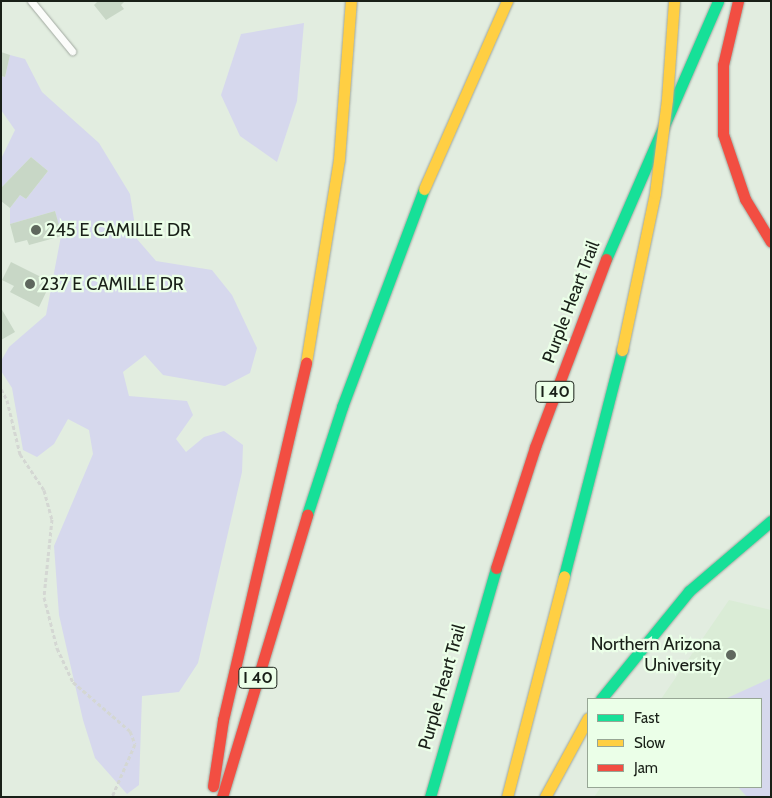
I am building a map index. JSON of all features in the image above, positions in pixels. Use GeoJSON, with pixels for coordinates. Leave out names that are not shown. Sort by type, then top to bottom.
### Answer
{"type":"FeatureCollection","features":[{"type":"Feature","properties":{"kind":"highway"},"geometry":{"type":"LineString","coordinates":[[211,797],[223,720],[312,338],[339,159],[351,1]]}},
{"type":"Feature","properties":{"kind":"highway","name":"I 40"},"geometry":{"type":"LineString","coordinates":[[222,797],[292,559],[342,407],[422,194],[507,1]]}},
{"type":"Feature","properties":{"kind":"highway"},"geometry":{"type":"LineString","coordinates":[[507,797],[622,350],[655,192],[668,99],[674,1]]}},
{"type":"Feature","properties":{"kind":"highway","name":"Purple Heart Trail"},"geometry":{"type":"LineString","coordinates":[[430,797],[476,631],[535,447],[593,289],[718,1]]}},
{"type":"Feature","properties":{"kind":"highway"},"geometry":{"type":"LineString","coordinates":[[738,1],[723,65],[723,134],[745,199],[771,242]]}},
{"type":"Feature","properties":{"kind":"highway"},"geometry":{"type":"LineString","coordinates":[[602,698],[644,642],[689,592],[771,521]]}},
{"type":"Feature","properties":{"kind":"highway"},"geometry":{"type":"LineString","coordinates":[[545,797],[587,720]]}},
{"type":"Feature","properties":{"kind":"lane"},"geometry":{"type":"LineString","coordinates":[[31,1],[72,51]]}},
{"type":"Feature","properties":{"kind":"path"},"geometry":{"type":"LineString","coordinates":[[1,389],[7,400],[20,454],[44,490],[52,519],[44,597],[57,648],[73,682],[130,731],[135,744],[112,797]]}},
{"type":"Feature","properties":{"kind":"shaded area"},"geometry":{"type":"Polygon","coordinates":[[[304,23],[297,101],[277,162],[240,136],[221,95],[241,34],[304,23]]]}},
{"type":"Feature","properties":{"kind":"shaded area"},"geometry":{"type":"Polygon","coordinates":[[[10,55],[25,59],[42,92],[99,143],[130,194],[137,239],[156,261],[212,270],[232,295],[257,348],[250,373],[225,386],[163,375],[145,355],[123,372],[129,396],[187,401],[193,415],[176,439],[186,452],[204,437],[224,431],[243,445],[242,472],[198,663],[179,692],[142,696],[139,785],[127,794],[95,758],[83,720],[59,615],[54,546],[93,454],[89,430],[68,419],[54,444],[37,457],[23,450],[12,388],[1,371],[1,361],[9,347],[46,315],[61,236],[55,211],[10,224],[10,208],[20,195],[26,199],[48,171],[31,157],[1,188],[1,159],[15,130],[1,110],[1,76],[5,77],[10,55]]]}},
{"type":"Feature","properties":{"kind":"shaded area","name":"Northern Arizona University"},"geometry":{"type":"Polygon","coordinates":[[[729,600],[771,610],[771,797],[594,797],[600,788],[762,788],[762,698],[662,698],[729,600]]]}},
{"type":"Feature","properties":{"kind":"shaded area"},"geometry":{"type":"Polygon","coordinates":[[[771,678],[771,797],[747,797],[739,788],[762,788],[762,698],[727,698],[771,678]]]}},
{"type":"Feature","properties":{"kind":"building"},"geometry":{"type":"Polygon","coordinates":[[[98,1],[125,1],[121,5],[124,9],[106,20],[94,5],[98,1]]]}},
{"type":"Feature","properties":{"kind":"building"},"geometry":{"type":"Polygon","coordinates":[[[1,52],[10,55],[5,77],[1,76],[1,52]]]}},
{"type":"Feature","properties":{"kind":"building"},"geometry":{"type":"Polygon","coordinates":[[[31,157],[48,171],[26,199],[20,195],[10,208],[1,201],[1,188],[31,157]]]}},
{"type":"Feature","properties":{"kind":"building","name":"245 E CAMILLE DR"},"geometry":{"type":"Polygon","coordinates":[[[55,211],[62,236],[29,245],[27,240],[15,243],[10,224],[55,211]]]}},
{"type":"Feature","properties":{"kind":"building","name":"237 E CAMILLE DR"},"geometry":{"type":"Polygon","coordinates":[[[11,262],[51,282],[39,307],[10,292],[14,286],[2,280],[11,262]]]}},
{"type":"Feature","properties":{"kind":"building"},"geometry":{"type":"Polygon","coordinates":[[[1,308],[15,332],[1,340],[1,308]]]}},
{"type":"Feature","properties":{"kind":"traffic: fast"},"geometry":{"type":"LineString","coordinates":[[606,259],[718,1]]}},
{"type":"Feature","properties":{"kind":"traffic: fast"},"geometry":{"type":"LineString","coordinates":[[307,515],[342,407],[424,189]]}},
{"type":"Feature","properties":{"kind":"traffic: fast"},"geometry":{"type":"LineString","coordinates":[[564,576],[622,350]]}},
{"type":"Feature","properties":{"kind":"traffic: fast"},"geometry":{"type":"LineString","coordinates":[[602,698],[689,591],[771,521]]}},
{"type":"Feature","properties":{"kind":"traffic: fast"},"geometry":{"type":"LineString","coordinates":[[430,797],[496,568]]}},
{"type":"Feature","properties":{"kind":"traffic: slow"},"geometry":{"type":"LineString","coordinates":[[306,363],[339,159],[351,1]]}},
{"type":"Feature","properties":{"kind":"traffic: slow"},"geometry":{"type":"LineString","coordinates":[[424,189],[507,1]]}},
{"type":"Feature","properties":{"kind":"traffic: slow"},"geometry":{"type":"LineString","coordinates":[[622,350],[655,193],[667,99],[674,1]]}},
{"type":"Feature","properties":{"kind":"traffic: slow"},"geometry":{"type":"LineString","coordinates":[[507,797],[564,576]]}},
{"type":"Feature","properties":{"kind":"traffic: slow"},"geometry":{"type":"LineString","coordinates":[[545,797],[587,720]]}},
{"type":"Feature","properties":{"kind":"traffic: jam"},"geometry":{"type":"LineString","coordinates":[[738,1],[723,65],[723,134],[745,199],[771,242]]}},
{"type":"Feature","properties":{"kind":"traffic: jam"},"geometry":{"type":"LineString","coordinates":[[496,568],[535,447],[606,259]]}},
{"type":"Feature","properties":{"kind":"traffic: jam"},"geometry":{"type":"LineString","coordinates":[[213,786],[223,720],[306,363]]}},
{"type":"Feature","properties":{"kind":"traffic: jam"},"geometry":{"type":"LineString","coordinates":[[222,797],[307,515]]}},
{"type":"Feature","properties":{"kind":"place","name":"245 E CAMILLE DR"},"geometry":{"type":"Point","coordinates":[36,230]}},
{"type":"Feature","properties":{"kind":"place","name":"237 E CAMILLE DR"},"geometry":{"type":"Point","coordinates":[30,284]}},
{"type":"Feature","properties":{"kind":"place","name":"Northern Arizona University"},"geometry":{"type":"Point","coordinates":[731,655]}}]}
